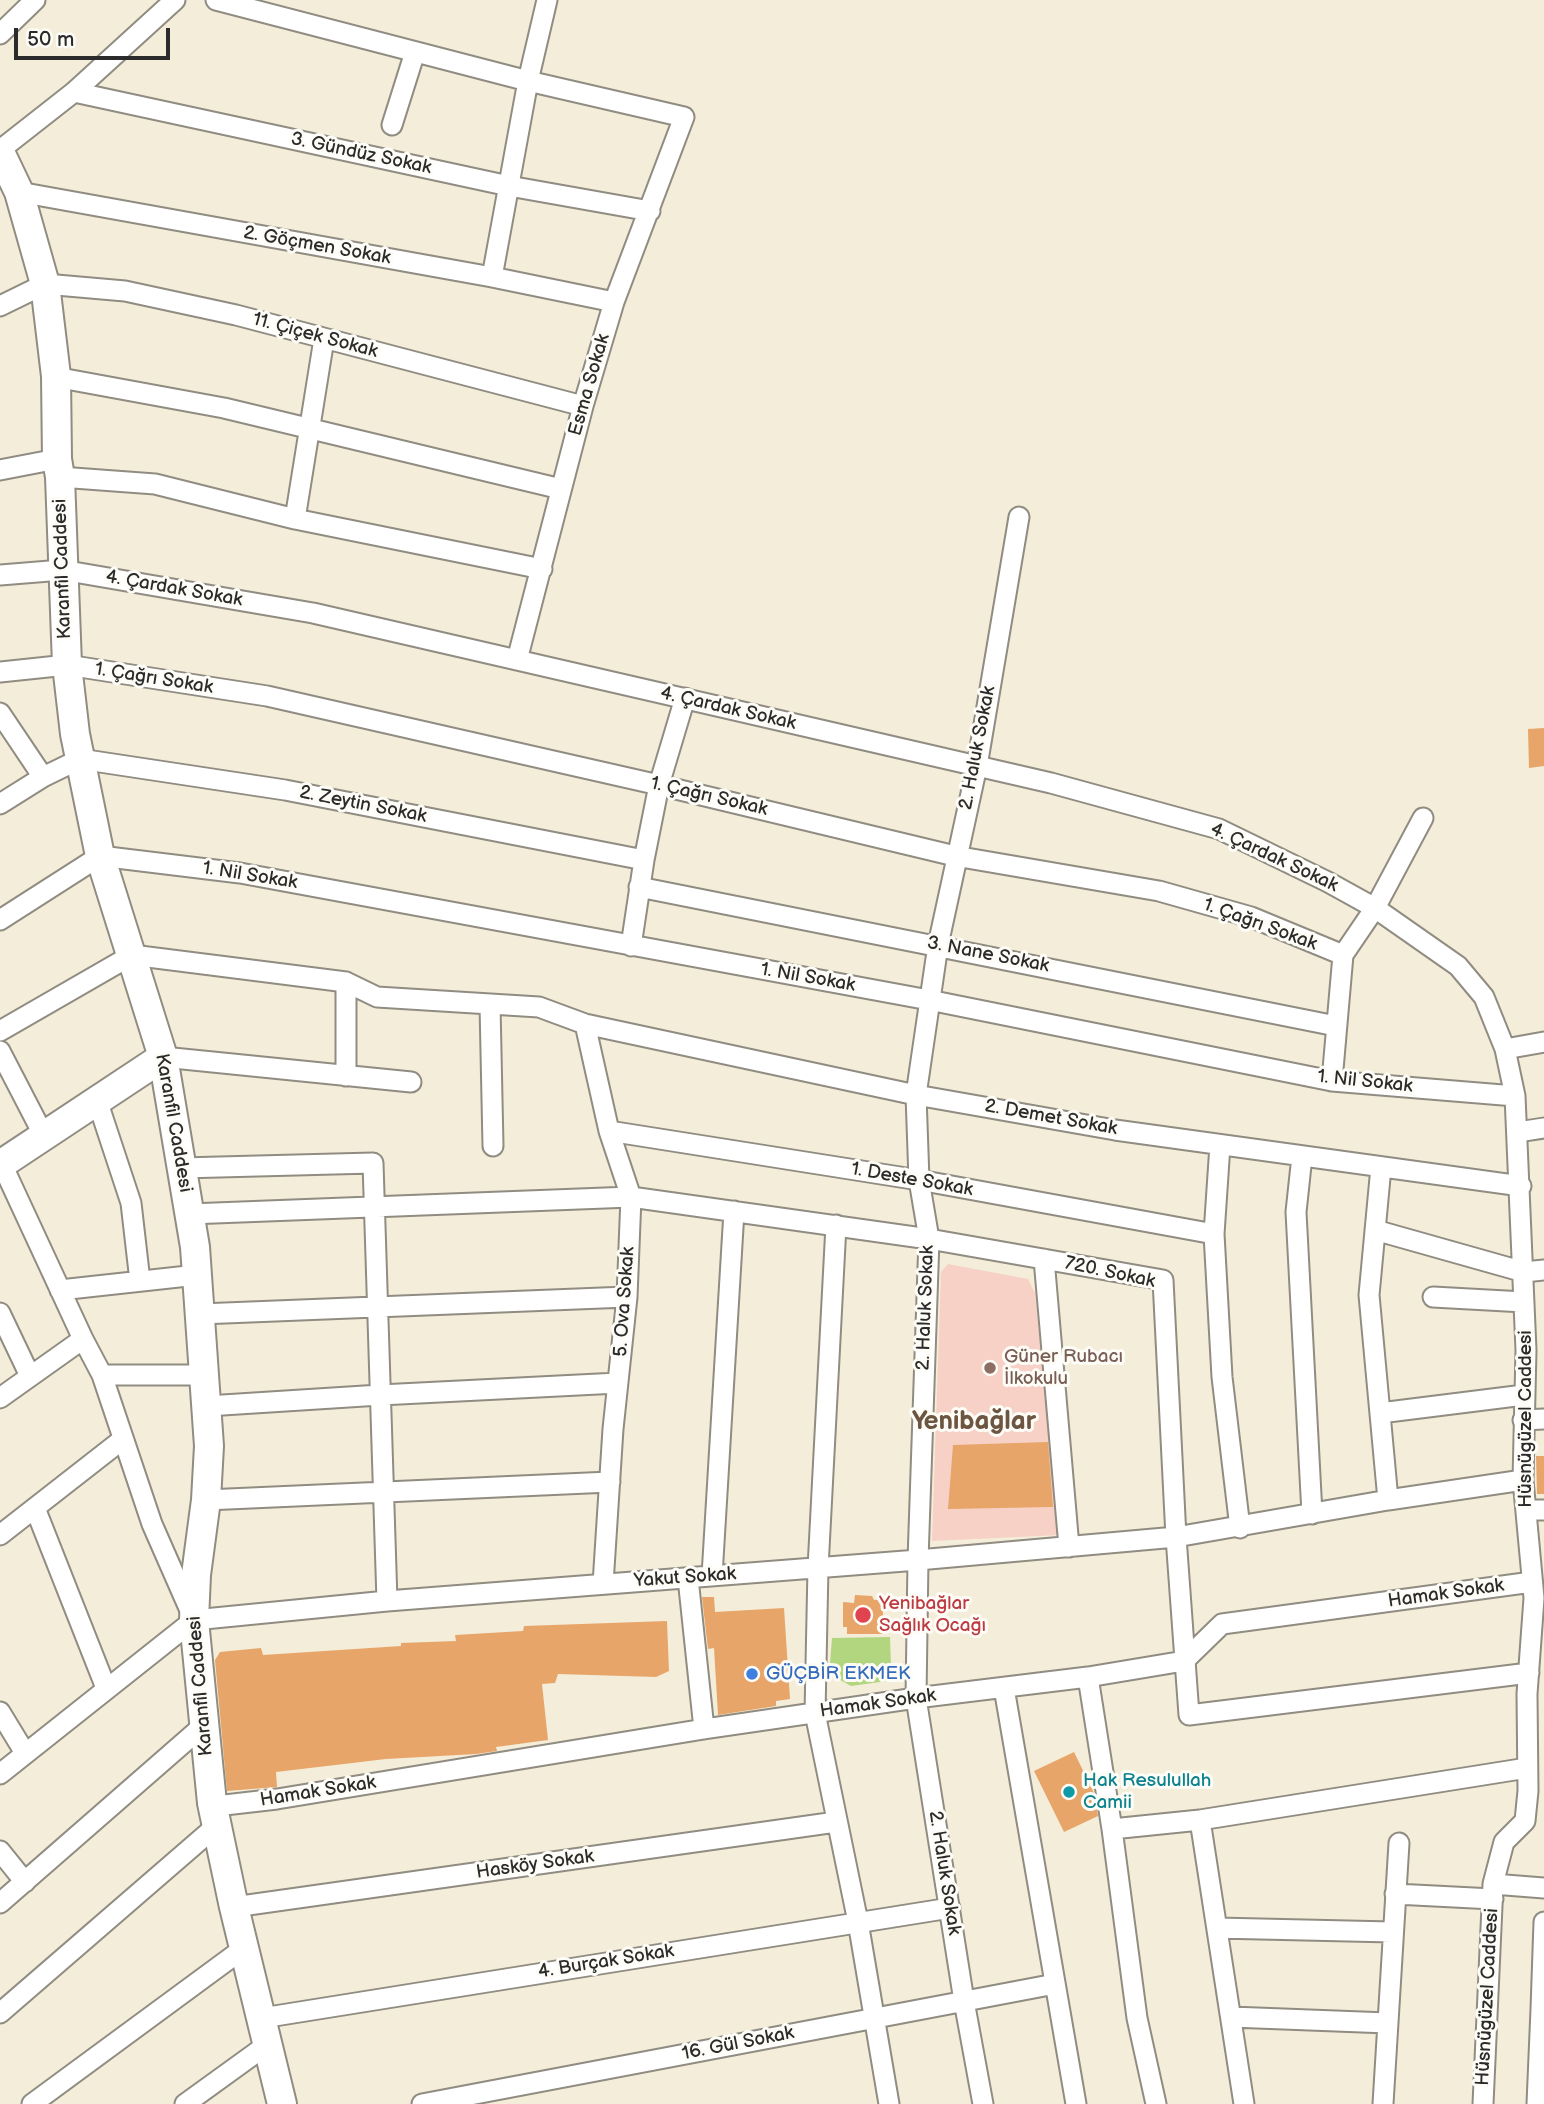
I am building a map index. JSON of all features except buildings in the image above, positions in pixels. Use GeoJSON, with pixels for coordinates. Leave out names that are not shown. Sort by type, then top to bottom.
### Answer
{"type":"FeatureCollection","features":[{"type":"Feature","properties":{"kind":"street"},"geometry":{"type":"LineString","coordinates":[[0,34],[35,0]]}},
{"type":"Feature","properties":{"kind":"street"},"geometry":{"type":"LineString","coordinates":[[6,170],[74,92],[175,0]]}},
{"type":"Feature","properties":{"kind":"street"},"geometry":{"type":"LineString","coordinates":[[216,0],[528,80]]}},
{"type":"Feature","properties":{"kind":"street"},"geometry":{"type":"LineString","coordinates":[[492,277],[528,80],[547,0]]}},
{"type":"Feature","properties":{"kind":"street"},"geometry":{"type":"LineString","coordinates":[[392,125],[415,52]]}},
{"type":"Feature","properties":{"kind":"street","name":"Esma Sokak"},"geometry":{"type":"LineString","coordinates":[[517,660],[583,406],[614,302],[684,117],[528,80]]}},
{"type":"Feature","properties":{"kind":"street","name":"3. Gündüz Sokak"},"geometry":{"type":"LineString","coordinates":[[74,92],[509,186],[650,211]]}},
{"type":"Feature","properties":{"kind":"street","name":"2. Göçmen Sokak"},"geometry":{"type":"LineString","coordinates":[[6,170],[614,302]]}},
{"type":"Feature","properties":{"kind":"street","name":"Karanfil Caddesi"},"geometry":{"type":"LineString","coordinates":[[6,170],[45,284],[55,377],[66,665],[80,759],[100,856],[163,1057],[189,1214],[197,1275],[209,1446],[194,1620],[213,1815],[282,2104]]}},
{"type":"Feature","properties":{"kind":"street"},"geometry":{"type":"LineString","coordinates":[[0,306],[45,284]]}},
{"type":"Feature","properties":{"kind":"street","name":"11. Çiçek Sokak"},"geometry":{"type":"LineString","coordinates":[[45,284],[125,290],[236,315],[583,406]]}},
{"type":"Feature","properties":{"kind":"street"},"geometry":{"type":"LineString","coordinates":[[295,519],[324,339]]}},
{"type":"Feature","properties":{"kind":"street"},"geometry":{"type":"LineString","coordinates":[[55,377],[224,408],[561,489]]}},
{"type":"Feature","properties":{"kind":"street"},"geometry":{"type":"LineString","coordinates":[[0,470],[58,468],[155,484],[295,519],[542,569]]}},
{"type":"Feature","properties":{"kind":"street","name":"2. Haluk Sokak"},"geometry":{"type":"LineString","coordinates":[[983,2104],[916,1698],[929,1238],[919,1180],[916,1095],[938,945],[955,856],[977,766],[1019,517]]}},
{"type":"Feature","properties":{"kind":"street","name":"4. Çardak Sokak"},"geometry":{"type":"LineString","coordinates":[[0,575],[62,570],[313,613],[1051,783],[1220,829],[1375,908]]}},
{"type":"Feature","properties":{"kind":"street","name":"1. Çağrı Sokak"},"geometry":{"type":"LineString","coordinates":[[0,672],[66,665],[267,696],[659,785],[955,856],[1159,891],[1251,918],[1343,955]]}},
{"type":"Feature","properties":{"kind":"street"},"geometry":{"type":"LineString","coordinates":[[631,946],[639,887],[659,785],[685,698]]}},
{"type":"Feature","properties":{"kind":"street"},"geometry":{"type":"LineString","coordinates":[[0,713],[43,777]]}},
{"type":"Feature","properties":{"kind":"street"},"geometry":{"type":"LineString","coordinates":[[0,804],[43,777],[80,759]]}},
{"type":"Feature","properties":{"kind":"street","name":"2. Zeytin Sokak"},"geometry":{"type":"LineString","coordinates":[[80,759],[285,790],[644,860]]}},
{"type":"Feature","properties":{"kind":"street"},"geometry":{"type":"LineString","coordinates":[[1332,1081],[1343,955],[1375,908],[1423,818]]}},
{"type":"Feature","properties":{"kind":"street"},"geometry":{"type":"LineString","coordinates":[[0,920],[100,856]]}},
{"type":"Feature","properties":{"kind":"street","name":"1. Nil Sokak"},"geometry":{"type":"LineString","coordinates":[[100,856],[240,873],[929,1000],[1332,1081],[1515,1096]]}},
{"type":"Feature","properties":{"kind":"street","name":"3. Nane Sokak"},"geometry":{"type":"LineString","coordinates":[[639,887],[1336,1026]]}},
{"type":"Feature","properties":{"kind":"street","name":"Hüsnügüzel Caddesi"},"geometry":{"type":"LineString","coordinates":[[1375,908],[1458,966],[1484,997],[1505,1049],[1515,1096],[1524,1302],[1535,1349],[1524,1395],[1523,1480],[1535,1510],[1537,1548],[1532,1582],[1538,1634],[1529,1673],[1536,1695],[1527,1768],[1536,1792],[1525,1821],[1504,1842],[1493,1891],[1483,2104]]}},
{"type":"Feature","properties":{"kind":"street"},"geometry":{"type":"LineString","coordinates":[[0,1031],[132,955]]}},
{"type":"Feature","properties":{"kind":"street","name":"2. Demet Sokak"},"geometry":{"type":"LineString","coordinates":[[132,955],[345,982],[377,998],[540,1007],[585,1024],[916,1095],[1220,1145],[1521,1186]]}},
{"type":"Feature","properties":{"kind":"street"},"geometry":{"type":"LineString","coordinates":[[345,982],[346,1076]]}},
{"type":"Feature","properties":{"kind":"street"},"geometry":{"type":"LineString","coordinates":[[490,1005],[493,1146]]}},
{"type":"Feature","properties":{"kind":"street","name":"5. Ova Sokak"},"geometry":{"type":"LineString","coordinates":[[585,1024],[610,1131],[631,1197],[627,1297],[603,1584]]}},
{"type":"Feature","properties":{"kind":"street"},"geometry":{"type":"LineString","coordinates":[[1505,1049],[1544,1042]]}},
{"type":"Feature","properties":{"kind":"street"},"geometry":{"type":"LineString","coordinates":[[0,1051],[44,1136]]}},
{"type":"Feature","properties":{"kind":"street"},"geometry":{"type":"LineString","coordinates":[[0,1774],[194,1620],[152,1524],[102,1375],[1,1163],[163,1057],[411,1082]]}},
{"type":"Feature","properties":{"kind":"street"},"geometry":{"type":"LineString","coordinates":[[97,1100],[131,1203],[140,1281]]}},
{"type":"Feature","properties":{"kind":"street"},"geometry":{"type":"LineString","coordinates":[[1518,1132],[1544,1128]]}},
{"type":"Feature","properties":{"kind":"street","name":"1. Deste Sokak"},"geometry":{"type":"LineString","coordinates":[[610,1131],[919,1180],[1214,1234]]}},
{"type":"Feature","properties":{"kind":"street"},"geometry":{"type":"LineString","coordinates":[[1220,1145],[1214,1234],[1222,1377],[1240,1528]]}},
{"type":"Feature","properties":{"kind":"street"},"geometry":{"type":"LineString","coordinates":[[1302,1156],[1296,1212],[1312,1514]]}},
{"type":"Feature","properties":{"kind":"street"},"geometry":{"type":"LineString","coordinates":[[181,1168],[373,1163],[387,1601]]}},
{"type":"Feature","properties":{"kind":"street"},"geometry":{"type":"LineString","coordinates":[[1381,1167],[1368,1295],[1388,1500]]}},
{"type":"Feature","properties":{"kind":"street","name":"720. Sokak"},"geometry":{"type":"LineString","coordinates":[[189,1214],[631,1197],[929,1238],[1163,1280],[1176,1538],[1189,1715],[1529,1673]]}},
{"type":"Feature","properties":{"kind":"street"},"geometry":{"type":"LineString","coordinates":[[712,1576],[734,1211]]}},
{"type":"Feature","properties":{"kind":"street"},"geometry":{"type":"LineString","coordinates":[[836,1225],[818,1568],[815,1713],[858,1922],[889,2104]]}},
{"type":"Feature","properties":{"kind":"street"},"geometry":{"type":"LineString","coordinates":[[1375,1230],[1524,1272],[1544,1270]]}},
{"type":"Feature","properties":{"kind":"street"},"geometry":{"type":"LineString","coordinates":[[1044,1259],[1069,1547]]}},
{"type":"Feature","properties":{"kind":"street"},"geometry":{"type":"LineString","coordinates":[[60,1290],[197,1275]]}},
{"type":"Feature","properties":{"kind":"street"},"geometry":{"type":"LineString","coordinates":[[200,1314],[627,1297]]}},
{"type":"Feature","properties":{"kind":"street"},"geometry":{"type":"LineString","coordinates":[[1433,1297],[1524,1302]]}},
{"type":"Feature","properties":{"kind":"street"},"geometry":{"type":"LineString","coordinates":[[0,1313],[30,1376]]}},
{"type":"Feature","properties":{"kind":"street"},"geometry":{"type":"LineString","coordinates":[[0,1398],[83,1339]]}},
{"type":"Feature","properties":{"kind":"street"},"geometry":{"type":"LineString","coordinates":[[102,1375],[204,1375]]}},
{"type":"Feature","properties":{"kind":"street"},"geometry":{"type":"LineString","coordinates":[[206,1406],[618,1383]]}},
{"type":"Feature","properties":{"kind":"street"},"geometry":{"type":"LineString","coordinates":[[1380,1413],[1524,1395]]}},
{"type":"Feature","properties":{"kind":"street"},"geometry":{"type":"LineString","coordinates":[[1523,1420],[1544,1419]]}},
{"type":"Feature","properties":{"kind":"street"},"geometry":{"type":"LineString","coordinates":[[0,1535],[123,1439]]}},
{"type":"Feature","properties":{"kind":"street","name":"Yakut Sokak"},"geometry":{"type":"LineString","coordinates":[[194,1620],[387,1601],[1176,1538],[1388,1500],[1523,1480]]}},
{"type":"Feature","properties":{"kind":"street"},"geometry":{"type":"LineString","coordinates":[[206,1500],[610,1482]]}},
{"type":"Feature","properties":{"kind":"street"},"geometry":{"type":"LineString","coordinates":[[35,1508],[106,1688]]}},
{"type":"Feature","properties":{"kind":"street"},"geometry":{"type":"LineString","coordinates":[[688,1578],[704,1729]]}},
{"type":"Feature","properties":{"kind":"street","name":"Hamak Sokak"},"geometry":{"type":"LineString","coordinates":[[213,1815],[216,1806],[277,1799],[704,1729],[916,1698],[1088,1677],[1184,1661],[1222,1624],[1532,1582]]}},
{"type":"Feature","properties":{"kind":"street"},"geometry":{"type":"LineString","coordinates":[[1088,1677],[1112,1829],[1137,2018],[1156,2104]]}},
{"type":"Feature","properties":{"kind":"street"},"geometry":{"type":"LineString","coordinates":[[1004,1688],[1076,2104]]}},
{"type":"Feature","properties":{"kind":"street"},"geometry":{"type":"LineString","coordinates":[[0,1712],[24,1753]]}},
{"type":"Feature","properties":{"kind":"street"},"geometry":{"type":"LineString","coordinates":[[0,1903],[204,1725]]}},
{"type":"Feature","properties":{"kind":"street"},"geometry":{"type":"LineString","coordinates":[[1112,1829],[1200,1820],[1527,1768]]}},
{"type":"Feature","properties":{"kind":"street"},"geometry":{"type":"LineString","coordinates":[[0,2013],[213,1815]]}},
{"type":"Feature","properties":{"kind":"street"},"geometry":{"type":"LineString","coordinates":[[1200,1820],[1244,2104]]}},
{"type":"Feature","properties":{"kind":"street","name":"Hasköy Sokak"},"geometry":{"type":"LineString","coordinates":[[234,1907],[836,1822]]}},
{"type":"Feature","properties":{"kind":"street"},"geometry":{"type":"LineString","coordinates":[[1383,2104],[1399,1843]]}},
{"type":"Feature","properties":{"kind":"street"},"geometry":{"type":"LineString","coordinates":[[0,1851],[24,1882]]}},
{"type":"Feature","properties":{"kind":"street"},"geometry":{"type":"LineString","coordinates":[[1395,1894],[1544,1888]]}},
{"type":"Feature","properties":{"kind":"street","name":"4. Burçak Sokak"},"geometry":{"type":"LineString","coordinates":[[265,2031],[858,1922],[950,1908]]}},
{"type":"Feature","properties":{"kind":"street"},"geometry":{"type":"LineString","coordinates":[[1537,2104],[1544,1922]]}},
{"type":"Feature","properties":{"kind":"street"},"geometry":{"type":"LineString","coordinates":[[1217,1928],[1392,1932]]}},
{"type":"Feature","properties":{"kind":"street"},"geometry":{"type":"LineString","coordinates":[[32,2104],[244,1948]]}},
{"type":"Feature","properties":{"kind":"street","name":"16. Gül Sokak"},"geometry":{"type":"LineString","coordinates":[[422,2104],[1055,1984]]}},
{"type":"Feature","properties":{"kind":"street"},"geometry":{"type":"LineString","coordinates":[[1231,2017],[1388,2023]]}},
{"type":"Feature","properties":{"kind":"street"},"geometry":{"type":"LineString","coordinates":[[185,2104],[265,2031]]}},
{"type":"Feature","properties":{"kind":"shaded area","name":"Güner Rubacı İlkokulu"},"geometry":{"type":"Polygon","coordinates":[[[948,1264],[1028,1279],[1035,1293],[1060,1535],[932,1541],[941,1272],[948,1264]]]}},
{"type":"Feature","properties":{"kind":"green space"},"geometry":{"type":"Polygon","coordinates":[[[890,1637],[891,1667],[887,1681],[851,1686],[835,1677],[830,1664],[832,1638],[890,1637]]]}},
{"type":"Feature","properties":{"kind":"place","name":"Güner Rubacı İlkokulu"},"geometry":{"type":"Point","coordinates":[990,1368]}},
{"type":"Feature","properties":{"kind":"place","name":"Yenibağlar Sağlık Ocağı"},"geometry":{"type":"Point","coordinates":[863,1615]}},
{"type":"Feature","properties":{"kind":"place","name":"GÜÇBİR EKMEK"},"geometry":{"type":"Point","coordinates":[752,1674]}},
{"type":"Feature","properties":{"kind":"place","name":"Hak Resulullah Camii"},"geometry":{"type":"Point","coordinates":[1069,1792]}},
{"type":"Feature","properties":{"kind":"district","name":"Yenibağlar"},"geometry":{"type":"Point","coordinates":[974,1422]}}]}
